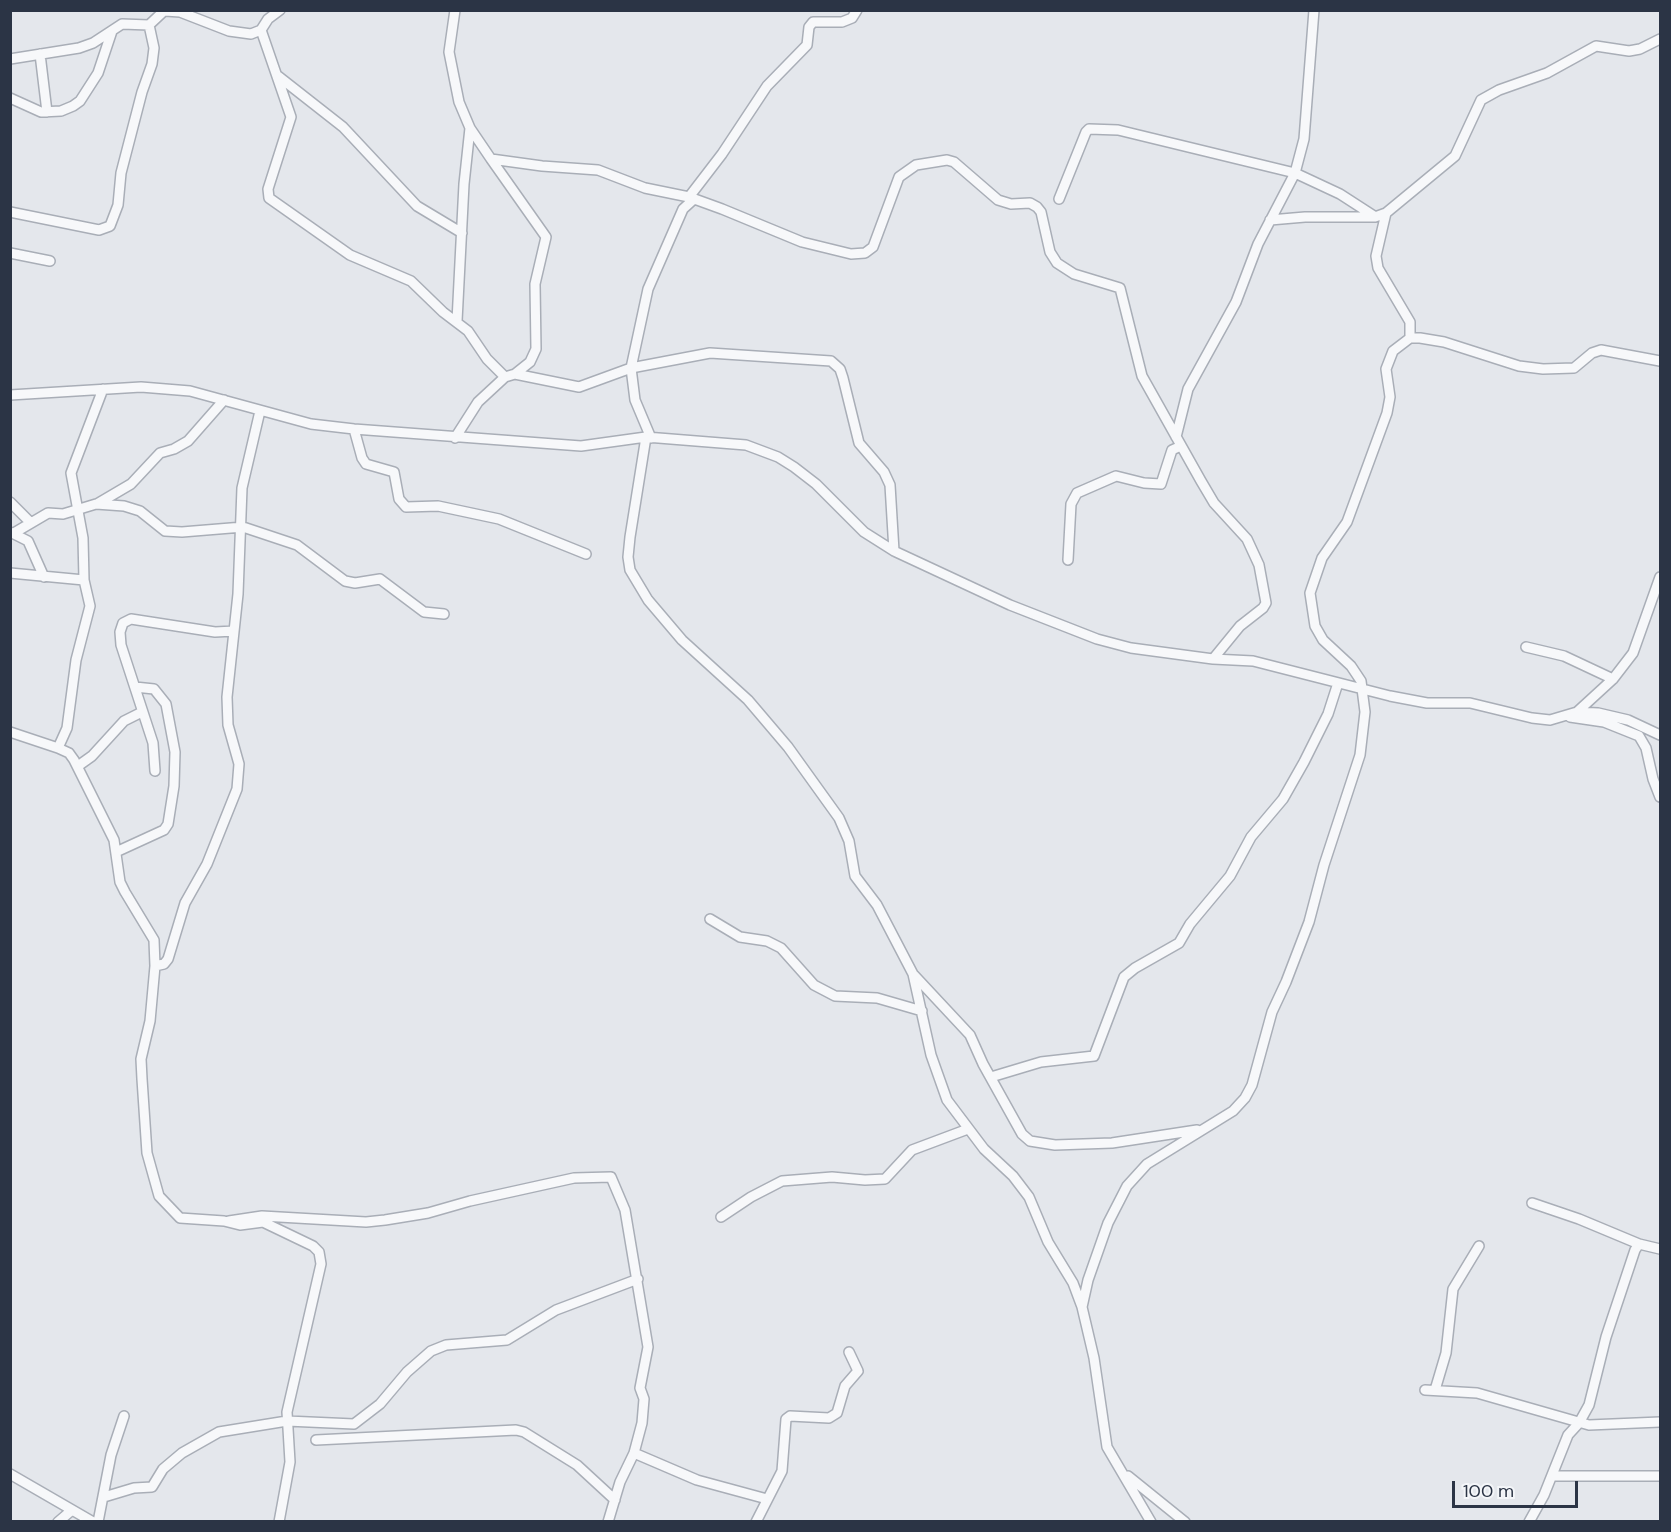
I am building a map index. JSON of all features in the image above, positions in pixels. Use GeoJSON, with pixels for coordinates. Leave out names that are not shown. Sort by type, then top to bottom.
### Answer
{"type":"FeatureCollection","features":[{"type":"Feature","properties":{"kind":"street"},"geometry":{"type":"LineString","coordinates":[[10,59],[79,48],[122,24],[149,25],[165,11],[195,16],[236,32],[251,34],[261,30],[268,19],[280,10]]}},
{"type":"Feature","properties":{"kind":"street"},"geometry":{"type":"LineString","coordinates":[[455,10],[450,41],[451,72],[459,102],[470,129],[546,237],[535,284],[536,349],[530,362],[510,375],[478,402],[455,438]]}},
{"type":"Feature","properties":{"kind":"street"},"geometry":{"type":"LineString","coordinates":[[857,10],[852,18],[842,22],[813,21],[809,27],[807,45],[766,86],[683,209],[648,288],[631,368],[633,392],[648,437],[630,537],[628,557],[630,570],[648,600],[682,640],[748,700],[788,747],[835,813],[849,841],[855,876],[877,905],[913,974],[939,1083],[947,1100],[968,1129],[1029,1197],[1048,1242],[1073,1283],[1082,1307],[1094,1359],[1106,1443],[1151,1521]]}},
{"type":"Feature","properties":{"kind":"street"},"geometry":{"type":"LineString","coordinates":[[1176,436],[1178,419],[1188,389],[1236,302],[1270,220],[1295,173],[1304,139],[1314,10]]}},
{"type":"Feature","properties":{"kind":"street"},"geometry":{"type":"LineString","coordinates":[[10,212],[99,230],[110,226],[118,205],[122,173],[142,92],[152,64],[154,48],[149,25]]}},
{"type":"Feature","properties":{"kind":"street"},"geometry":{"type":"LineString","coordinates":[[261,30],[291,117],[268,189],[269,198],[350,255],[411,281],[443,312],[457,321],[476,339],[487,359],[510,375],[579,387],[631,368],[722,352],[771,359],[822,359],[836,364],[843,378],[859,443],[884,472],[890,485],[894,551]]}},
{"type":"Feature","properties":{"kind":"street"},"geometry":{"type":"LineString","coordinates":[[10,99],[47,112],[61,111],[80,101],[98,72],[112,31]]}},
{"type":"Feature","properties":{"kind":"street"},"geometry":{"type":"LineString","coordinates":[[1270,220],[1305,217],[1375,217],[1386,213],[1455,156],[1481,100],[1499,90],[1547,73],[1596,46],[1629,51],[1640,49],[1660,39]]}},
{"type":"Feature","properties":{"kind":"street"},"geometry":{"type":"LineString","coordinates":[[40,54],[47,112]]}},
{"type":"Feature","properties":{"kind":"street"},"geometry":{"type":"LineString","coordinates":[[278,76],[344,127],[417,206],[462,233]]}},
{"type":"Feature","properties":{"kind":"street"},"geometry":{"type":"LineString","coordinates":[[457,321],[470,129]]}},
{"type":"Feature","properties":{"kind":"street"},"geometry":{"type":"LineString","coordinates":[[1059,200],[1076,151],[1089,129],[1118,130],[1295,173],[1340,194],[1375,217]]}},
{"type":"Feature","properties":{"kind":"street"},"geometry":{"type":"LineString","coordinates":[[491,159],[598,170],[645,188],[692,198],[802,242],[851,254],[865,253],[878,238],[899,177],[916,165],[947,160],[954,162],[998,200],[1011,204],[1030,203],[1037,207],[1041,212],[1050,252],[1066,270],[1119,288],[1142,376],[1214,503],[1247,539],[1258,565],[1265,595],[1263,608],[1240,626],[1213,658]]}},
{"type":"Feature","properties":{"kind":"street"},"geometry":{"type":"LineString","coordinates":[[1386,213],[1376,256],[1378,268],[1410,321],[1410,338]]}},
{"type":"Feature","properties":{"kind":"street"},"geometry":{"type":"LineString","coordinates":[[10,253],[50,261]]}},
{"type":"Feature","properties":{"kind":"street"},"geometry":{"type":"LineString","coordinates":[[1082,1307],[1088,1280],[1108,1223],[1127,1186],[1147,1164],[1233,1111],[1245,1098],[1252,1085],[1272,1012],[1287,982],[1309,922],[1324,865],[1360,755],[1365,712],[1364,690],[1358,674],[1323,640],[1315,626],[1310,593],[1322,558],[1347,522],[1387,413],[1390,397],[1386,369],[1388,359],[1393,351],[1410,338],[1444,342],[1519,366],[1543,369],[1574,368],[1592,353],[1601,350],[1660,361]]}},
{"type":"Feature","properties":{"kind":"street"},"geometry":{"type":"LineString","coordinates":[[10,395],[141,387],[180,390],[311,424],[354,429],[398,430],[455,438],[581,446],[648,437],[746,445],[778,457],[816,484],[864,532],[894,551],[1062,627],[1131,648],[1213,658],[1253,660],[1364,690],[1427,702],[1470,704],[1550,720],[1567,717],[1577,712],[1613,679],[1633,653],[1660,577]]}},
{"type":"Feature","properties":{"kind":"street"},"geometry":{"type":"LineString","coordinates":[[58,748],[68,728],[76,660],[90,606],[89,592],[84,580],[82,538],[71,473],[104,389]]}},
{"type":"Feature","properties":{"kind":"street"},"geometry":{"type":"LineString","coordinates":[[12,532],[48,513],[63,514],[96,504],[131,484],[160,453],[174,449],[188,441],[224,400]]}},
{"type":"Feature","properties":{"kind":"street"},"geometry":{"type":"LineString","coordinates":[[155,966],[168,959],[185,903],[212,855],[237,789],[239,764],[228,725],[227,709],[243,526],[243,478],[260,411]]}},
{"type":"Feature","properties":{"kind":"street"},"geometry":{"type":"LineString","coordinates":[[354,429],[362,458],[371,466],[394,472],[399,499],[406,507],[438,506],[499,519],[585,554]]}},
{"type":"Feature","properties":{"kind":"street"},"geometry":{"type":"LineString","coordinates":[[1068,560],[1071,504],[1077,493],[1116,476],[1144,483],[1161,484],[1172,450],[1181,446]]}},
{"type":"Feature","properties":{"kind":"street"},"geometry":{"type":"LineString","coordinates":[[10,502],[30,522]]}},
{"type":"Feature","properties":{"kind":"street"},"geometry":{"type":"LineString","coordinates":[[96,504],[124,506],[140,511],[165,531],[182,532],[243,526],[297,545],[345,581],[355,583],[380,579],[424,612],[444,614]]}},
{"type":"Feature","properties":{"kind":"street"},"geometry":{"type":"LineString","coordinates":[[12,532],[28,541],[34,549],[44,577]]}},
{"type":"Feature","properties":{"kind":"street"},"geometry":{"type":"LineString","coordinates":[[10,573],[84,580]]}},
{"type":"Feature","properties":{"kind":"street"},"geometry":{"type":"LineString","coordinates":[[155,771],[153,742],[121,645],[120,632],[127,621],[157,622],[215,632],[234,631]]}},
{"type":"Feature","properties":{"kind":"street"},"geometry":{"type":"LineString","coordinates":[[1526,647],[1564,656],[1613,679]]}},
{"type":"Feature","properties":{"kind":"street"},"geometry":{"type":"LineString","coordinates":[[991,1077],[1041,1062],[1094,1056],[1124,977],[1179,943],[1190,924],[1230,876],[1251,837],[1283,799],[1304,762],[1328,714],[1338,683]]}},
{"type":"Feature","properties":{"kind":"street"},"geometry":{"type":"LineString","coordinates":[[116,852],[164,830],[168,824],[174,786],[175,752],[166,704],[154,689],[135,687]]}},
{"type":"Feature","properties":{"kind":"street"},"geometry":{"type":"LineString","coordinates":[[78,766],[92,756],[124,721],[142,712]]}},
{"type":"Feature","properties":{"kind":"street"},"geometry":{"type":"LineString","coordinates":[[1577,712],[1628,720],[1660,735]]}},
{"type":"Feature","properties":{"kind":"street"},"geometry":{"type":"LineString","coordinates":[[1567,717],[1604,722],[1629,730],[1639,736],[1644,741],[1660,797]]}},
{"type":"Feature","properties":{"kind":"street"},"geometry":{"type":"LineString","coordinates":[[10,732],[69,753],[78,766],[114,840],[125,892],[153,940],[155,966],[150,1021],[141,1059],[148,1157],[159,1196],[177,1216],[188,1221],[227,1222],[242,1225],[267,1223],[313,1246],[320,1256],[321,1264],[286,1421],[290,1462],[279,1521]]}},
{"type":"Feature","properties":{"kind":"street"},"geometry":{"type":"LineString","coordinates":[[710,919],[740,937],[767,941],[781,948],[814,985],[835,996],[877,998],[922,1011]]}},
{"type":"Feature","properties":{"kind":"street"},"geometry":{"type":"LineString","coordinates":[[913,974],[969,1035],[1022,1134],[1030,1141],[1041,1144],[1112,1143],[1202,1129]]}},
{"type":"Feature","properties":{"kind":"street"},"geometry":{"type":"LineString","coordinates":[[721,1217],[751,1197],[782,1181],[832,1177],[885,1179],[912,1150],[968,1129]]}},
{"type":"Feature","properties":{"kind":"street"},"geometry":{"type":"LineString","coordinates":[[227,1222],[262,1216],[366,1222],[385,1220],[428,1213],[470,1201],[574,1178],[605,1176],[613,1180],[625,1210],[648,1347],[640,1388],[644,1399],[642,1423],[634,1453],[608,1521]]}},
{"type":"Feature","properties":{"kind":"street"},"geometry":{"type":"LineString","coordinates":[[1532,1203],[1660,1250]]}},
{"type":"Feature","properties":{"kind":"street"},"geometry":{"type":"LineString","coordinates":[[1529,1521],[1552,1476],[1568,1435],[1579,1423],[1589,1404],[1606,1336],[1639,1244]]}},
{"type":"Feature","properties":{"kind":"street"},"geometry":{"type":"LineString","coordinates":[[1435,1390],[1446,1353],[1453,1289],[1479,1246]]}},
{"type":"Feature","properties":{"kind":"street"},"geometry":{"type":"LineString","coordinates":[[104,1497],[134,1488],[152,1487],[163,1469],[182,1453],[219,1432],[286,1421],[354,1424],[380,1404],[407,1372],[431,1351],[446,1345],[507,1340],[556,1310],[638,1279]]}},
{"type":"Feature","properties":{"kind":"street"},"geometry":{"type":"LineString","coordinates":[[756,1521],[782,1471],[786,1419],[790,1416],[828,1418],[837,1413],[845,1386],[858,1371],[849,1352]]}},
{"type":"Feature","properties":{"kind":"street"},"geometry":{"type":"LineString","coordinates":[[1425,1390],[1497,1398],[1579,1423],[1660,1422]]}},
{"type":"Feature","properties":{"kind":"street"},"geometry":{"type":"LineString","coordinates":[[98,1521],[111,1455],[124,1416]]}},
{"type":"Feature","properties":{"kind":"street"},"geometry":{"type":"LineString","coordinates":[[316,1440],[516,1430],[577,1465],[615,1500]]}},
{"type":"Feature","properties":{"kind":"street"},"geometry":{"type":"LineString","coordinates":[[634,1453],[697,1480],[767,1499]]}},
{"type":"Feature","properties":{"kind":"street"},"geometry":{"type":"LineString","coordinates":[[1121,1470],[1185,1521]]}},
{"type":"Feature","properties":{"kind":"street"},"geometry":{"type":"LineString","coordinates":[[10,1474],[93,1521]]}},
{"type":"Feature","properties":{"kind":"street"},"geometry":{"type":"LineString","coordinates":[[1552,1476],[1660,1476]]}},
{"type":"Feature","properties":{"kind":"street"},"geometry":{"type":"LineString","coordinates":[[58,1521],[72,1510]]}}]}
